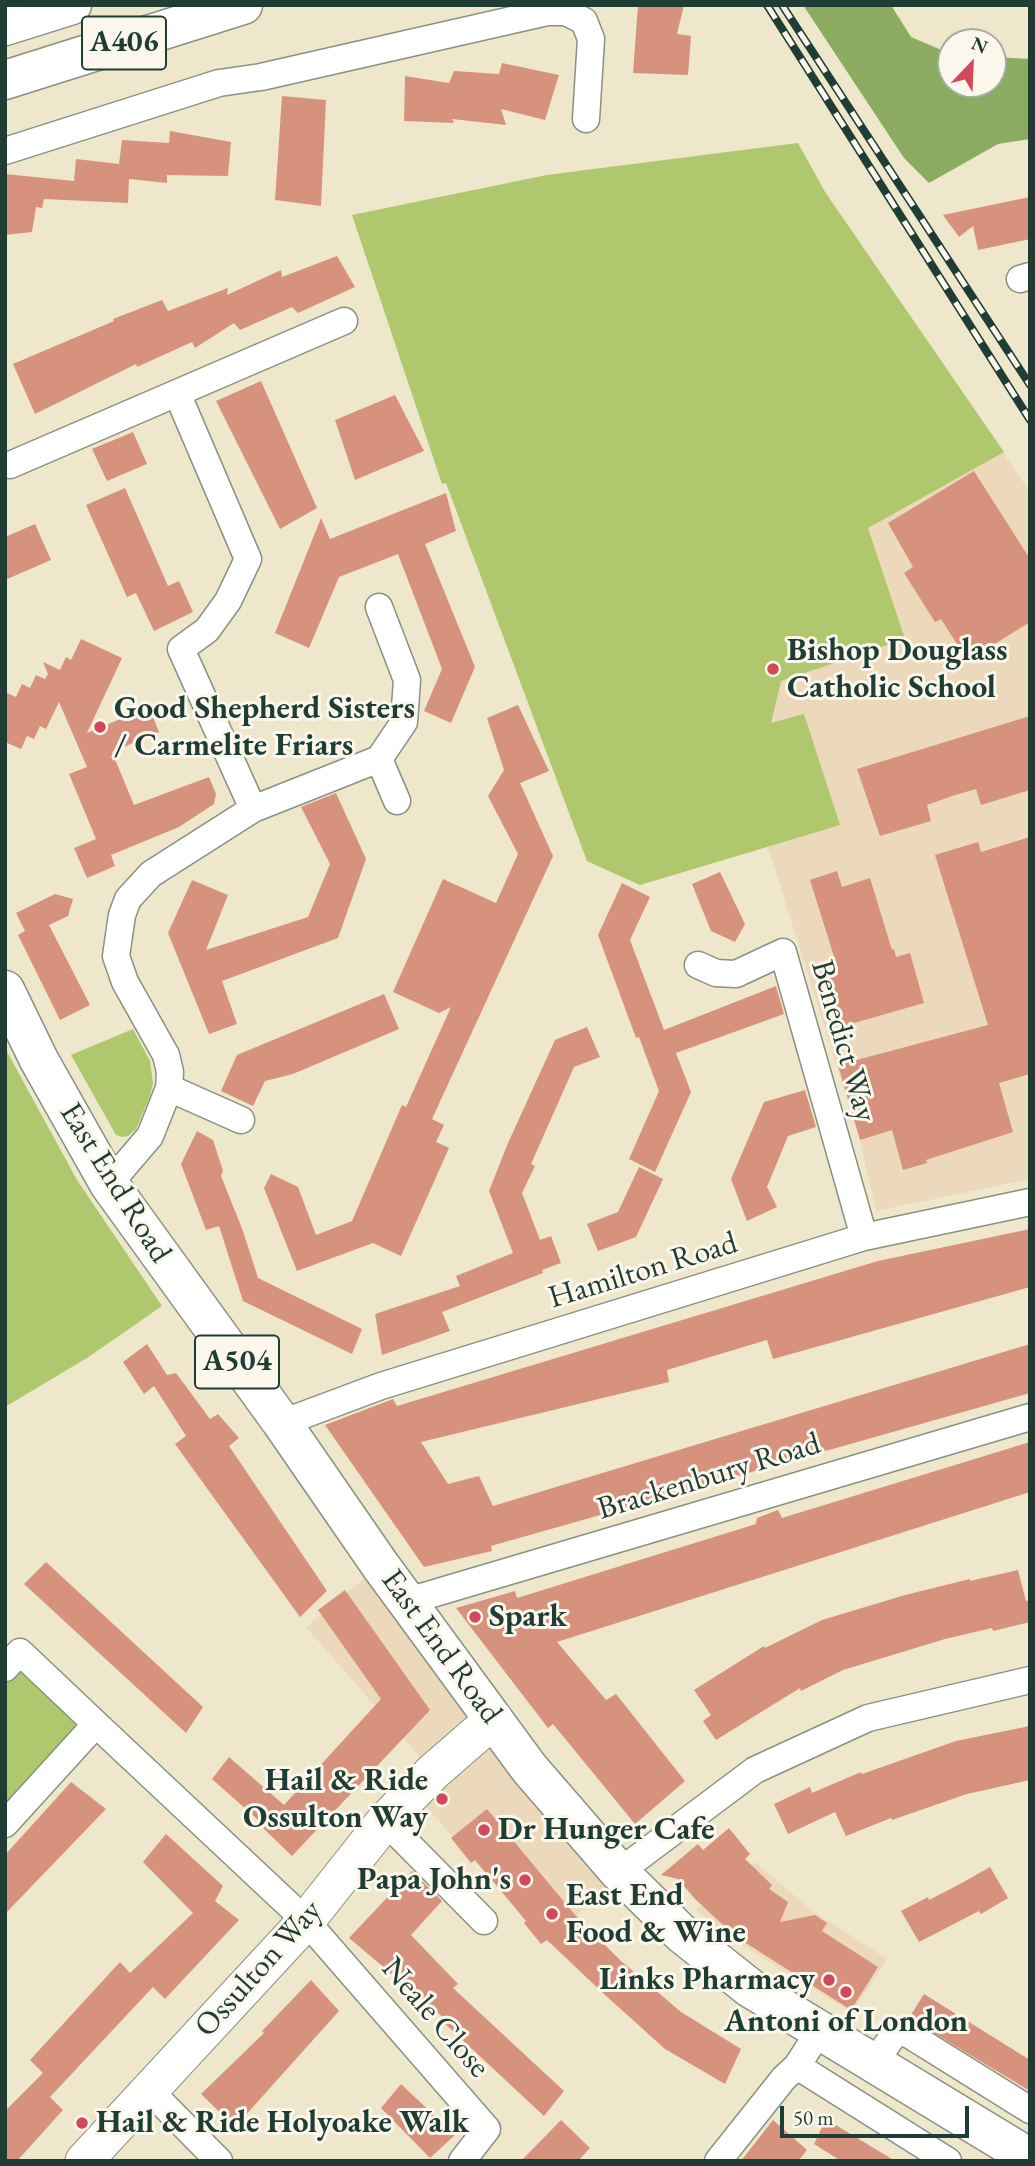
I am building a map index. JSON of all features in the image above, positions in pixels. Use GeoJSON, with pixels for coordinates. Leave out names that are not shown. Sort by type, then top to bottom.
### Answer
{"type":"FeatureCollection","features":[{"type":"Feature","properties":{"kind":"main road","name":"A406"},"geometry":{"type":"LineString","coordinates":[[5,26],[72,5]]}},
{"type":"Feature","properties":{"kind":"main road","name":"A406"},"geometry":{"type":"LineString","coordinates":[[5,80],[243,5]]}},
{"type":"Feature","properties":{"kind":"main road","name":"East End Road"},"geometry":{"type":"LineString","coordinates":[[5,990],[39,1060],[109,1184],[282,1423],[380,1566],[529,1768],[619,1872],[691,1941],[750,1988],[1030,2158]]}},
{"type":"Feature","properties":{"kind":"street"},"geometry":{"type":"LineString","coordinates":[[5,150],[219,83],[261,77],[547,12],[566,12],[584,21],[591,39],[586,119]]}},
{"type":"Feature","properties":{"kind":"street"},"geometry":{"type":"LineString","coordinates":[[10,465],[344,321]]}},
{"type":"Feature","properties":{"kind":"street"},"geometry":{"type":"LineString","coordinates":[[177,393],[248,559],[228,601],[207,630],[181,649],[253,809]]}},
{"type":"Feature","properties":{"kind":"street"},"geometry":{"type":"LineString","coordinates":[[109,1184],[150,1136],[169,1088],[170,1072],[166,1055],[125,982],[116,956],[122,915],[128,899],[151,874],[253,809],[379,759],[404,722],[407,680],[379,607]]}},
{"type":"Feature","properties":{"kind":"street"},"geometry":{"type":"LineString","coordinates":[[379,759],[397,801]]}},
{"type":"Feature","properties":{"kind":"street","name":"Benedict Way"},"geometry":{"type":"LineString","coordinates":[[698,965],[716,973],[736,974],[783,952],[864,1237]]}},
{"type":"Feature","properties":{"kind":"street"},"geometry":{"type":"LineString","coordinates":[[169,1088],[241,1120]]}},
{"type":"Feature","properties":{"kind":"street","name":"Hamilton Road"},"geometry":{"type":"LineString","coordinates":[[282,1423],[381,1386],[864,1237],[1030,1202]]}},
{"type":"Feature","properties":{"kind":"street","name":"Brackenbury Road"},"geometry":{"type":"LineString","coordinates":[[408,1601],[1030,1417]]}},
{"type":"Feature","properties":{"kind":"street"},"geometry":{"type":"LineString","coordinates":[[5,1668],[20,1652],[306,1921]]}},
{"type":"Feature","properties":{"kind":"street"},"geometry":{"type":"LineString","coordinates":[[619,1872],[755,1770],[869,1718],[1030,1680]]}},
{"type":"Feature","properties":{"kind":"street","name":"Ossulton Way"},"geometry":{"type":"LineString","coordinates":[[84,2161],[306,1921],[385,1821],[433,1772],[494,1719]]}},
{"type":"Feature","properties":{"kind":"street"},"geometry":{"type":"LineString","coordinates":[[5,1824],[96,1724]]}},
{"type":"Feature","properties":{"kind":"street"},"geometry":{"type":"LineString","coordinates":[[385,1821],[484,1921]]}},
{"type":"Feature","properties":{"kind":"street","name":"Neale Close"},"geometry":{"type":"LineString","coordinates":[[306,1921],[487,2129],[462,2161]]}},
{"type":"Feature","properties":{"kind":"street"},"geometry":{"type":"LineString","coordinates":[[718,2161],[797,2066],[820,2030]]}},
{"type":"Feature","properties":{"kind":"street"},"geometry":{"type":"LineString","coordinates":[[874,2063],[893,2036],[908,2034],[1030,2110]]}},
{"type":"Feature","properties":{"kind":"street"},"geometry":{"type":"LineString","coordinates":[[797,2066],[948,2161]]}},
{"type":"Feature","properties":{"kind":"street"},"geometry":{"type":"LineString","coordinates":[[148,2089],[219,2161]]}},
{"type":"Feature","properties":{"kind":"shaded area","name":"Bishop Douglass Catholic School"},"geometry":{"type":"Polygon","coordinates":[[[798,143],[825,192],[1030,492],[1030,1179],[876,1211],[860,1140],[768,847],[640,885],[587,861],[446,483],[442,484],[352,215],[547,175],[798,143]]]}},
{"type":"Feature","properties":{"kind":"shaded area"},"geometry":{"type":"Polygon","coordinates":[[[380,1565],[619,1872],[549,1944],[413,1792],[433,1772],[306,1627],[380,1565]]]}},
{"type":"Feature","properties":{"kind":"shaded area"},"geometry":{"type":"Polygon","coordinates":[[[755,1862],[810,1909],[887,1959],[852,2013],[731,1938],[696,1910],[755,1862]]]}},
{"type":"Feature","properties":{"kind":"green space"},"geometry":{"type":"Polygon","coordinates":[[[803,5],[891,5],[911,37],[937,48],[937,98],[1007,98],[1007,58],[1030,59],[1030,139],[998,144],[929,183],[904,158],[803,5]]]}},
{"type":"Feature","properties":{"kind":"green space","name":"Bishop Douglass Catholic School"},"geometry":{"type":"Polygon","coordinates":[[[798,143],[825,192],[1004,452],[868,528],[905,639],[781,681],[771,723],[804,714],[840,825],[640,885],[587,861],[446,483],[442,484],[352,215],[547,175],[798,143]]]}},
{"type":"Feature","properties":{"kind":"green space"},"geometry":{"type":"Polygon","coordinates":[[[133,1029],[150,1061],[153,1083],[136,1129],[128,1136],[122,1137],[116,1135],[71,1055],[133,1029]]]}},
{"type":"Feature","properties":{"kind":"green space"},"geometry":{"type":"Polygon","coordinates":[[[5,1048],[77,1180],[162,1306],[87,1358],[5,1407],[5,1048]]]}},
{"type":"Feature","properties":{"kind":"green space"},"geometry":{"type":"Polygon","coordinates":[[[20,1652],[96,1724],[5,1824],[5,1668],[20,1652]]]}},
{"type":"Feature","properties":{"kind":"building"},"geometry":{"type":"Polygon","coordinates":[[[638,5],[684,5],[677,34],[691,36],[688,75],[633,73],[638,5]]]}},
{"type":"Feature","properties":{"kind":"building"},"geometry":{"type":"Polygon","coordinates":[[[502,63],[559,75],[545,120],[501,109],[506,125],[452,119],[454,123],[404,121],[405,76],[449,83],[454,71],[499,74],[502,63]]]}},
{"type":"Feature","properties":{"kind":"building"},"geometry":{"type":"Polygon","coordinates":[[[282,96],[326,100],[321,206],[275,200],[282,96]]]}},
{"type":"Feature","properties":{"kind":"building"},"geometry":{"type":"Polygon","coordinates":[[[170,131],[231,142],[228,176],[167,175],[167,183],[129,179],[128,203],[44,199],[42,208],[36,207],[32,232],[5,235],[5,174],[74,181],[76,159],[119,164],[122,140],[169,143],[170,131]]]}},
{"type":"Feature","properties":{"kind":"building"},"geometry":{"type":"Polygon","coordinates":[[[1030,197],[1030,239],[978,250],[973,226],[959,237],[943,215],[1030,197]]]}},
{"type":"Feature","properties":{"kind":"building"},"geometry":{"type":"Polygon","coordinates":[[[337,256],[355,287],[298,313],[292,307],[240,330],[234,323],[195,348],[192,342],[137,367],[136,364],[35,414],[13,364],[162,300],[168,311],[228,288],[227,295],[281,270],[282,277],[337,256]]]}},
{"type":"Feature","properties":{"kind":"building"},"geometry":{"type":"Polygon","coordinates":[[[261,381],[317,508],[280,529],[216,401],[261,381]]]}},
{"type":"Feature","properties":{"kind":"building"},"geometry":{"type":"Polygon","coordinates":[[[395,395],[424,451],[355,480],[335,420],[395,395]]]}},
{"type":"Feature","properties":{"kind":"building"},"geometry":{"type":"Polygon","coordinates":[[[133,432],[147,464],[107,481],[92,449],[133,432]]]}},
{"type":"Feature","properties":{"kind":"building"},"geometry":{"type":"Polygon","coordinates":[[[974,471],[1030,559],[1030,622],[985,650],[957,644],[941,619],[935,622],[904,573],[913,567],[888,523],[974,471]]]}},
{"type":"Feature","properties":{"kind":"building"},"geometry":{"type":"Polygon","coordinates":[[[125,488],[168,586],[179,581],[193,612],[154,631],[136,593],[127,597],[86,505],[125,488]]]}},
{"type":"Feature","properties":{"kind":"building"},"geometry":{"type":"Polygon","coordinates":[[[446,493],[456,531],[425,544],[475,667],[451,723],[424,711],[442,669],[398,554],[339,577],[309,648],[275,633],[321,518],[330,539],[446,493]]]}},
{"type":"Feature","properties":{"kind":"building"},"geometry":{"type":"Polygon","coordinates":[[[35,524],[51,560],[5,580],[5,537],[35,524]]]}},
{"type":"Feature","properties":{"kind":"building"},"geometry":{"type":"Polygon","coordinates":[[[81,639],[122,658],[87,733],[149,707],[159,732],[112,752],[134,805],[209,777],[216,794],[214,804],[179,827],[111,855],[115,866],[87,878],[74,848],[96,839],[69,774],[87,767],[59,702],[46,729],[40,726],[34,739],[27,736],[21,749],[5,742],[5,692],[16,697],[22,684],[30,688],[36,675],[45,679],[48,674],[43,662],[60,670],[66,657],[71,660],[81,639]]]}},
{"type":"Feature","properties":{"kind":"building"},"geometry":{"type":"Polygon","coordinates":[[[518,705],[549,771],[520,783],[553,856],[432,1119],[444,1125],[436,1142],[449,1148],[401,1256],[373,1243],[297,1271],[264,1188],[271,1174],[298,1187],[316,1235],[352,1221],[402,1105],[406,1107],[451,1007],[439,1013],[393,992],[443,879],[496,903],[518,854],[488,796],[504,770],[487,718],[518,705]]]}},
{"type":"Feature","properties":{"kind":"building"},"geometry":{"type":"Polygon","coordinates":[[[1030,716],[1030,790],[981,805],[976,789],[952,796],[927,805],[931,821],[880,836],[857,769],[1030,716]]]}},
{"type":"Feature","properties":{"kind":"building"},"geometry":{"type":"Polygon","coordinates":[[[336,793],[366,859],[338,938],[222,981],[237,1024],[209,1034],[168,933],[192,880],[228,895],[206,950],[308,917],[330,864],[301,807],[336,793]]]}},
{"type":"Feature","properties":{"kind":"building"},"geometry":{"type":"Polygon","coordinates":[[[1030,837],[1030,1074],[999,1083],[1013,1132],[903,1170],[892,1130],[860,1140],[838,1065],[988,1025],[935,855],[978,842],[981,852],[1030,837]]]}},
{"type":"Feature","properties":{"kind":"building"},"geometry":{"type":"Polygon","coordinates":[[[837,871],[842,887],[870,878],[892,950],[894,949],[896,957],[910,953],[924,1003],[840,1027],[825,979],[838,975],[837,966],[810,880],[837,871]]]}},
{"type":"Feature","properties":{"kind":"building"},"geometry":{"type":"Polygon","coordinates":[[[720,872],[745,924],[735,942],[711,931],[692,884],[720,872]]]}},
{"type":"Feature","properties":{"kind":"building"},"geometry":{"type":"Polygon","coordinates":[[[622,883],[650,897],[630,940],[664,1030],[776,986],[784,1014],[676,1053],[691,1092],[655,1172],[629,1159],[659,1091],[639,1037],[636,1038],[598,935],[622,883]]]}},
{"type":"Feature","properties":{"kind":"building"},"geometry":{"type":"Polygon","coordinates":[[[55,894],[73,899],[68,916],[49,925],[90,1005],[60,1020],[18,935],[25,931],[16,913],[55,894]]]}},
{"type":"Feature","properties":{"kind":"building"},"geometry":{"type":"Polygon","coordinates":[[[384,994],[399,1029],[293,1074],[265,1081],[253,1106],[221,1091],[237,1055],[384,994]]]}},
{"type":"Feature","properties":{"kind":"building"},"geometry":{"type":"Polygon","coordinates":[[[587,1027],[600,1057],[574,1067],[531,1164],[535,1166],[522,1193],[540,1240],[551,1236],[561,1263],[542,1270],[543,1273],[442,1312],[450,1331],[382,1355],[375,1314],[460,1286],[456,1276],[513,1253],[489,1191],[555,1040],[587,1027]]]}},
{"type":"Feature","properties":{"kind":"building"},"geometry":{"type":"Polygon","coordinates":[[[805,1090],[816,1127],[788,1136],[767,1187],[777,1207],[747,1221],[731,1179],[764,1102],[805,1090]]]}},
{"type":"Feature","properties":{"kind":"building"},"geometry":{"type":"Polygon","coordinates":[[[197,1131],[213,1140],[223,1171],[221,1176],[258,1278],[362,1329],[352,1354],[243,1301],[219,1226],[206,1230],[181,1164],[197,1131]]]}},
{"type":"Feature","properties":{"kind":"building"},"geometry":{"type":"Polygon","coordinates":[[[639,1167],[663,1179],[636,1237],[598,1251],[587,1224],[618,1212],[639,1167]]]}},
{"type":"Feature","properties":{"kind":"building"},"geometry":{"type":"Polygon","coordinates":[[[1030,1229],[1030,1287],[773,1359],[767,1340],[667,1370],[669,1382],[421,1442],[448,1484],[479,1476],[493,1506],[1030,1344],[1030,1393],[491,1546],[492,1551],[424,1567],[325,1425],[393,1399],[397,1406],[878,1261],[1030,1229]]]}},
{"type":"Feature","properties":{"kind":"building"},"geometry":{"type":"Polygon","coordinates":[[[147,1344],[167,1375],[176,1373],[210,1419],[218,1414],[239,1438],[229,1446],[327,1591],[300,1617],[175,1444],[186,1436],[154,1386],[144,1394],[123,1362],[147,1344]]]}},
{"type":"Feature","properties":{"kind":"building"},"geometry":{"type":"Polygon","coordinates":[[[1030,1442],[1030,1492],[557,1642],[606,1700],[616,1694],[685,1781],[635,1824],[553,1724],[548,1728],[456,1608],[515,1591],[517,1598],[756,1524],[757,1518],[778,1510],[782,1518],[1030,1442]]]}},
{"type":"Feature","properties":{"kind":"building"},"geometry":{"type":"Polygon","coordinates":[[[46,1562],[203,1707],[186,1733],[24,1584],[46,1562]]]}},
{"type":"Feature","properties":{"kind":"building"},"geometry":{"type":"Polygon","coordinates":[[[1018,1570],[1026,1601],[1030,1600],[1030,1622],[945,1639],[843,1670],[801,1691],[800,1688],[716,1740],[703,1721],[711,1715],[694,1690],[764,1646],[765,1648],[822,1620],[905,1595],[1018,1570]]]}},
{"type":"Feature","properties":{"kind":"building"},"geometry":{"type":"Polygon","coordinates":[[[345,1590],[430,1710],[292,1856],[263,1828],[265,1826],[212,1779],[229,1757],[284,1805],[381,1699],[318,1610],[345,1590]]]}},
{"type":"Feature","properties":{"kind":"building"},"geometry":{"type":"Polygon","coordinates":[[[1030,1726],[1030,1780],[967,1794],[892,1820],[891,1818],[846,1836],[835,1812],[788,1834],[774,1804],[810,1787],[812,1793],[861,1772],[862,1774],[956,1741],[1030,1726]]]}},
{"type":"Feature","properties":{"kind":"building"},"geometry":{"type":"Polygon","coordinates":[[[71,1782],[106,1809],[5,1914],[5,1855],[71,1782]]]}},
{"type":"Feature","properties":{"kind":"building"},"geometry":{"type":"Polygon","coordinates":[[[487,1809],[575,1915],[621,1961],[681,2012],[741,2049],[725,2084],[665,2049],[547,1940],[541,1944],[524,1923],[526,1921],[475,1860],[471,1863],[451,1838],[487,1809]]]}},
{"type":"Feature","properties":{"kind":"building"},"geometry":{"type":"Polygon","coordinates":[[[729,1828],[750,1854],[745,1859],[772,1885],[769,1889],[788,1902],[780,1922],[815,1915],[827,1923],[822,1931],[878,1967],[851,2010],[735,1936],[695,1899],[678,1879],[661,1875],[698,1844],[703,1850],[729,1828]]]}},
{"type":"Feature","properties":{"kind":"building"},"geometry":{"type":"Polygon","coordinates":[[[166,1834],[223,1886],[215,1901],[239,1920],[165,1999],[153,1987],[50,2097],[63,2110],[17,2161],[5,2161],[5,2111],[43,2073],[30,2060],[120,1962],[130,1973],[193,1913],[143,1862],[166,1834]]]}},
{"type":"Feature","properties":{"kind":"building"},"geometry":{"type":"Polygon","coordinates":[[[990,1867],[1008,1898],[981,1914],[979,1911],[919,1942],[901,1911],[928,1897],[929,1900],[990,1867]]]}},
{"type":"Feature","properties":{"kind":"building"},"geometry":{"type":"Polygon","coordinates":[[[412,1871],[442,1901],[411,1935],[458,1984],[453,1988],[564,2091],[544,2116],[442,2021],[445,2019],[349,1938],[412,1871]]]}},
{"type":"Feature","properties":{"kind":"building"},"geometry":{"type":"Polygon","coordinates":[[[311,1980],[339,2011],[235,2127],[201,2094],[264,2033],[262,2031],[311,1980]]]}},
{"type":"Feature","properties":{"kind":"building"},"geometry":{"type":"Polygon","coordinates":[[[924,1994],[1030,2060],[1030,2091],[909,2018],[924,1994]]]}},
{"type":"Feature","properties":{"kind":"building"},"geometry":{"type":"Polygon","coordinates":[[[401,2084],[455,2135],[430,2158],[381,2108],[401,2084]]]}},
{"type":"Feature","properties":{"kind":"building"},"geometry":{"type":"Polygon","coordinates":[[[826,2119],[895,2161],[841,2161],[814,2144],[826,2119]]]}},
{"type":"Feature","properties":{"kind":"building"},"geometry":{"type":"Polygon","coordinates":[[[561,2120],[590,2148],[578,2161],[521,2161],[561,2120]]]}},
{"type":"Feature","properties":{"kind":"building"},"geometry":{"type":"Polygon","coordinates":[[[773,2120],[807,2150],[798,2161],[741,2161],[773,2120]]]}},
{"type":"Feature","properties":{"kind":"railway"},"geometry":{"type":"LineString","coordinates":[[767,5],[1030,420]]}},
{"type":"Feature","properties":{"kind":"railway"},"geometry":{"type":"LineString","coordinates":[[782,5],[1030,385]]}},
{"type":"Feature","properties":{"kind":"place","name":"Bishop Douglass Catholic School"},"geometry":{"type":"Point","coordinates":[773,669]}},
{"type":"Feature","properties":{"kind":"place","name":"Good Shepherd Sisters / Carmelite Friars"},"geometry":{"type":"Point","coordinates":[100,727]}},
{"type":"Feature","properties":{"kind":"place","name":"Spark"},"geometry":{"type":"Point","coordinates":[475,1617]}},
{"type":"Feature","properties":{"kind":"place","name":"Hail & Ride Ossulton Way"},"geometry":{"type":"Point","coordinates":[442,1799]}},
{"type":"Feature","properties":{"kind":"place","name":"Dr Hunger Cafe"},"geometry":{"type":"Point","coordinates":[484,1830]}},
{"type":"Feature","properties":{"kind":"place","name":"Papa John's"},"geometry":{"type":"Point","coordinates":[525,1880]}},
{"type":"Feature","properties":{"kind":"place","name":"East End Food & Wine"},"geometry":{"type":"Point","coordinates":[552,1914]}},
{"type":"Feature","properties":{"kind":"place","name":"Links Pharmacy"},"geometry":{"type":"Point","coordinates":[829,1980]}},
{"type":"Feature","properties":{"kind":"place","name":"Antoni of London"},"geometry":{"type":"Point","coordinates":[846,1992]}},
{"type":"Feature","properties":{"kind":"place","name":"Hail & Ride Holyoake Walk"},"geometry":{"type":"Point","coordinates":[82,2123]}}]}
